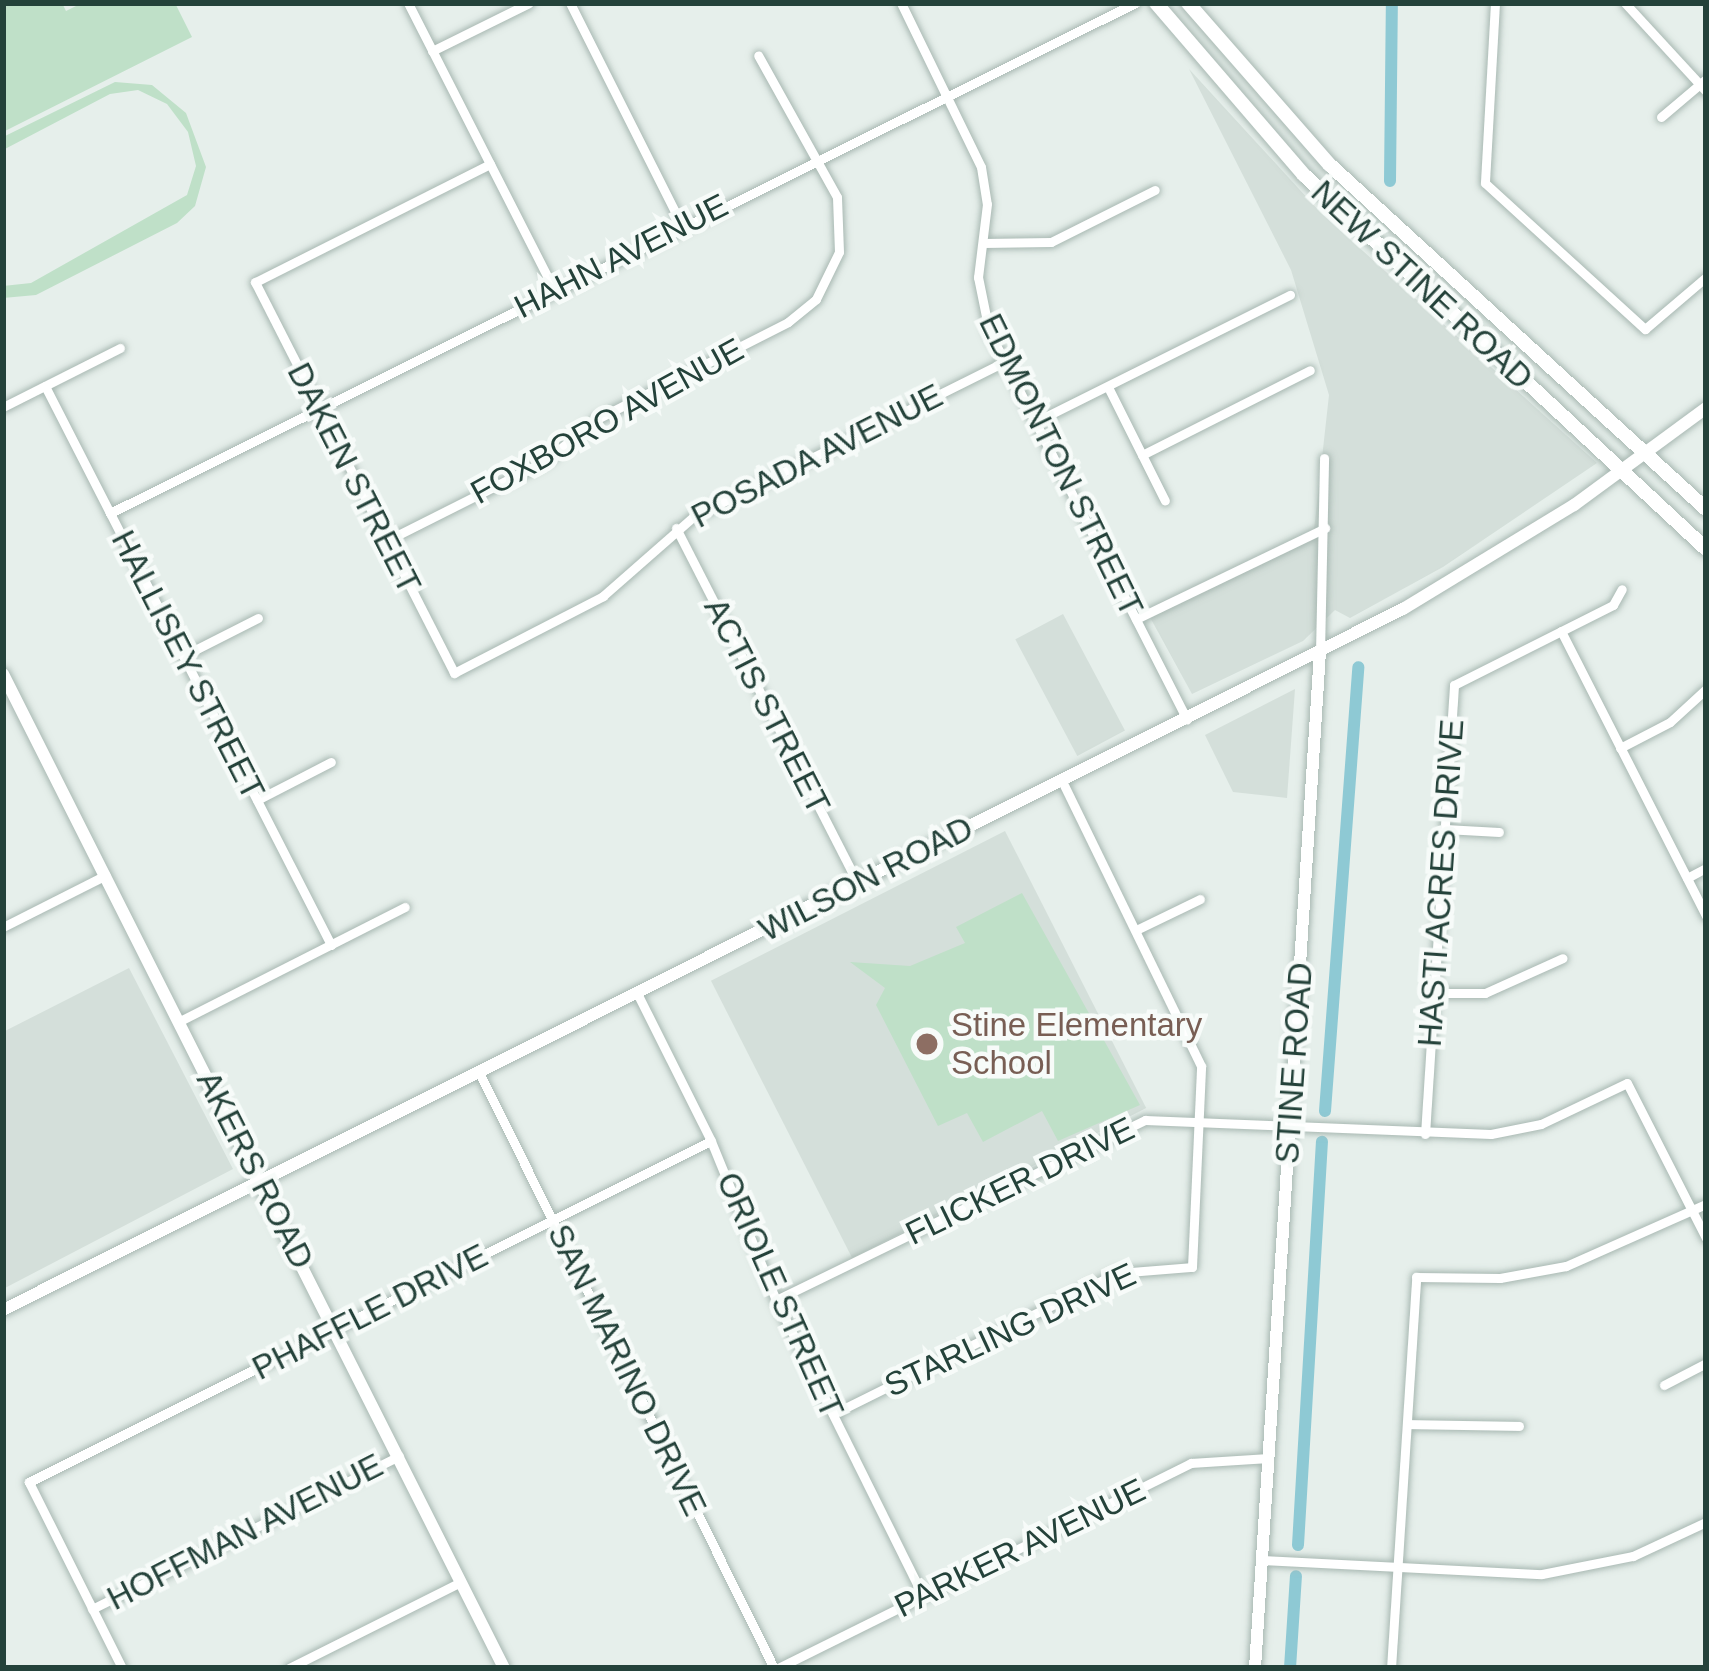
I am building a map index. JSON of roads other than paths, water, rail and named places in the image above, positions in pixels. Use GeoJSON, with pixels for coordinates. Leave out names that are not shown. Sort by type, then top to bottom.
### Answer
{"type":"FeatureCollection","features":[{"type":"Feature","properties":{"kind":"main road","name":"NEW STINE ROAD"},"geometry":{"type":"LineString","coordinates":[[1156,3],[1304,175],[1706,549]]}},
{"type":"Feature","properties":{"kind":"main road","name":"NEW STINE ROAD"},"geometry":{"type":"LineString","coordinates":[[1189,3],[1330,165],[1706,509]]}},
{"type":"Feature","properties":{"kind":"street"},"geometry":{"type":"LineString","coordinates":[[408,3],[554,289]]}},
{"type":"Feature","properties":{"kind":"street"},"geometry":{"type":"LineString","coordinates":[[432,51],[529,3]]}},
{"type":"Feature","properties":{"kind":"street"},"geometry":{"type":"LineString","coordinates":[[571,3],[682,226]]}},
{"type":"Feature","properties":{"kind":"street","name":"EDMONTON STREET"},"geometry":{"type":"LineString","coordinates":[[901,3],[981,166],[980,296],[1004,362],[1186,719]]}},
{"type":"Feature","properties":{"kind":"street","name":"HAHN AVENUE"},"geometry":{"type":"LineString","coordinates":[[110,513],[946,93],[1135,3]]}},
{"type":"Feature","properties":{"kind":"street"},"geometry":{"type":"LineString","coordinates":[[1495,3],[1484,183],[1645,329],[1706,277]]}},
{"type":"Feature","properties":{"kind":"street"},"geometry":{"type":"LineString","coordinates":[[1625,3],[1704,85],[1661,117]]}},
{"type":"Feature","properties":{"kind":"street","name":"FOXBORO AVENUE"},"geometry":{"type":"LineString","coordinates":[[386,541],[545,461],[615,409],[804,311],[834,268],[842,233],[819,157],[758,55]]}},
{"type":"Feature","properties":{"kind":"street","name":"DAKEN STREET"},"geometry":{"type":"LineString","coordinates":[[454,674],[255,282],[490,164]]}},
{"type":"Feature","properties":{"kind":"street"},"geometry":{"type":"LineString","coordinates":[[983,243],[1051,242],[1155,190]]}},
{"type":"Feature","properties":{"kind":"street"},"geometry":{"type":"LineString","coordinates":[[1035,422],[1290,295]]}},
{"type":"Feature","properties":{"kind":"street"},"geometry":{"type":"LineString","coordinates":[[3,407],[120,348]]}},
{"type":"Feature","properties":{"kind":"street","name":"POSADA AVENUE"},"geometry":{"type":"LineString","coordinates":[[454,674],[603,596],[676,528],[1004,362]]}},
{"type":"Feature","properties":{"kind":"street"},"geometry":{"type":"LineString","coordinates":[[1142,455],[1310,370]]}},
{"type":"Feature","properties":{"kind":"street","name":"HALLISEY STREET"},"geometry":{"type":"LineString","coordinates":[[45,386],[331,945]]}},
{"type":"Feature","properties":{"kind":"street"},"geometry":{"type":"LineString","coordinates":[[1108,387],[1166,501]]}},
{"type":"Feature","properties":{"kind":"street","name":"WILSON ROAD"},"geometry":{"type":"LineString","coordinates":[[3,1310],[1320,653],[1462,575],[1622,471],[1706,408]]}},
{"type":"Feature","properties":{"kind":"street","name":"STINE ROAD"},"geometry":{"type":"LineString","coordinates":[[1255,1668],[1320,653],[1324,458]]}},
{"type":"Feature","properties":{"kind":"street","name":"ACTIS STREET"},"geometry":{"type":"LineString","coordinates":[[676,528],[857,884]]}},
{"type":"Feature","properties":{"kind":"street"},"geometry":{"type":"LineString","coordinates":[[1136,619],[1325,528]]}},
{"type":"Feature","properties":{"kind":"street","name":"HASTI ACRES DRIVE"},"geometry":{"type":"LineString","coordinates":[[1425,1134],[1454,686],[1613,605],[1622,589]]}},
{"type":"Feature","properties":{"kind":"street"},"geometry":{"type":"LineString","coordinates":[[183,656],[258,618]]}},
{"type":"Feature","properties":{"kind":"street"},"geometry":{"type":"LineString","coordinates":[[1561,631],[1706,916]]}},
{"type":"Feature","properties":{"kind":"street","name":"AKERS ROAD"},"geometry":{"type":"LineString","coordinates":[[3,674],[504,1668]]}},
{"type":"Feature","properties":{"kind":"street"},"geometry":{"type":"LineString","coordinates":[[1620,748],[1670,722],[1706,689]]}},
{"type":"Feature","properties":{"kind":"street"},"geometry":{"type":"LineString","coordinates":[[257,800],[331,762]]}},
{"type":"Feature","properties":{"kind":"street"},"geometry":{"type":"LineString","coordinates":[[1062,781],[1196,1049],[1202,1120]]}},
{"type":"Feature","properties":{"kind":"street"},"geometry":{"type":"LineString","coordinates":[[1445,829],[1499,832]]}},
{"type":"Feature","properties":{"kind":"street"},"geometry":{"type":"LineString","coordinates":[[1687,878],[1706,868]]}},
{"type":"Feature","properties":{"kind":"street"},"geometry":{"type":"LineString","coordinates":[[3,927],[106,875]]}},
{"type":"Feature","properties":{"kind":"street"},"geometry":{"type":"LineString","coordinates":[[1136,930],[1199,898]]}},
{"type":"Feature","properties":{"kind":"street"},"geometry":{"type":"LineString","coordinates":[[180,1022],[405,907]]}},
{"type":"Feature","properties":{"kind":"street"},"geometry":{"type":"LineString","coordinates":[[1434,993],[1485,993],[1563,958]]}},
{"type":"Feature","properties":{"kind":"street","name":"ORIOLE STREET"},"geometry":{"type":"LineString","coordinates":[[637,993],[711,1142],[776,1300],[923,1596]]}},
{"type":"Feature","properties":{"kind":"street","name":"SAN MARINO DRIVE"},"geometry":{"type":"LineString","coordinates":[[479,1072],[776,1668]]}},
{"type":"Feature","properties":{"kind":"street","name":"FLICKER DRIVE"},"geometry":{"type":"LineString","coordinates":[[776,1300],[1126,1126],[1202,1120],[1425,1134],[1516,1131],[1627,1083],[1693,1211]]}},
{"type":"Feature","properties":{"kind":"street","name":"STARLING DRIVE"},"geometry":{"type":"LineString","coordinates":[[833,1414],[1117,1273],[1192,1267],[1202,1120]]}},
{"type":"Feature","properties":{"kind":"street","name":"PHAFFLE DRIVE"},"geometry":{"type":"LineString","coordinates":[[92,1609],[29,1482],[711,1142]]}},
{"type":"Feature","properties":{"kind":"street"},"geometry":{"type":"LineString","coordinates":[[1391,1668],[1416,1277],[1500,1278],[1566,1266],[1706,1204]]}},
{"type":"Feature","properties":{"kind":"street"},"geometry":{"type":"LineString","coordinates":[[1693,1211],[1706,1238]]}},
{"type":"Feature","properties":{"kind":"street"},"geometry":{"type":"LineString","coordinates":[[1664,1385],[1706,1363]]}},
{"type":"Feature","properties":{"kind":"street"},"geometry":{"type":"LineString","coordinates":[[1407,1424],[1519,1426]]}},
{"type":"Feature","properties":{"kind":"street","name":"HOFFMAN AVENUE"},"geometry":{"type":"LineString","coordinates":[[92,1609],[399,1456]]}},
{"type":"Feature","properties":{"kind":"street","name":"PARKER AVENUE"},"geometry":{"type":"LineString","coordinates":[[776,1668],[1191,1463],[1268,1458]]}},
{"type":"Feature","properties":{"kind":"street"},"geometry":{"type":"LineString","coordinates":[[1262,1560],[1573,1571],[1633,1556],[1706,1522]]}},
{"type":"Feature","properties":{"kind":"street"},"geometry":{"type":"LineString","coordinates":[[289,1668],[461,1582]]}},
{"type":"Feature","properties":{"kind":"street"},"geometry":{"type":"LineString","coordinates":[[92,1609],[122,1668]]}},
{"type":"Feature","properties":{"kind":"waterway"},"geometry":{"type":"LineString","coordinates":[[1390,181],[1392,3]]}},
{"type":"Feature","properties":{"kind":"waterway"},"geometry":{"type":"LineString","coordinates":[[1325,1111],[1358,667]]}},
{"type":"Feature","properties":{"kind":"waterway"},"geometry":{"type":"LineString","coordinates":[[1298,1545],[1322,1142]]}},
{"type":"Feature","properties":{"kind":"waterway"},"geometry":{"type":"LineString","coordinates":[[1290,1668],[1296,1576]]}},
{"type":"Feature","properties":{"kind":"place","name":"Stine Elementary School"},"geometry":{"type":"Point","coordinates":[927,1044]}}]}
